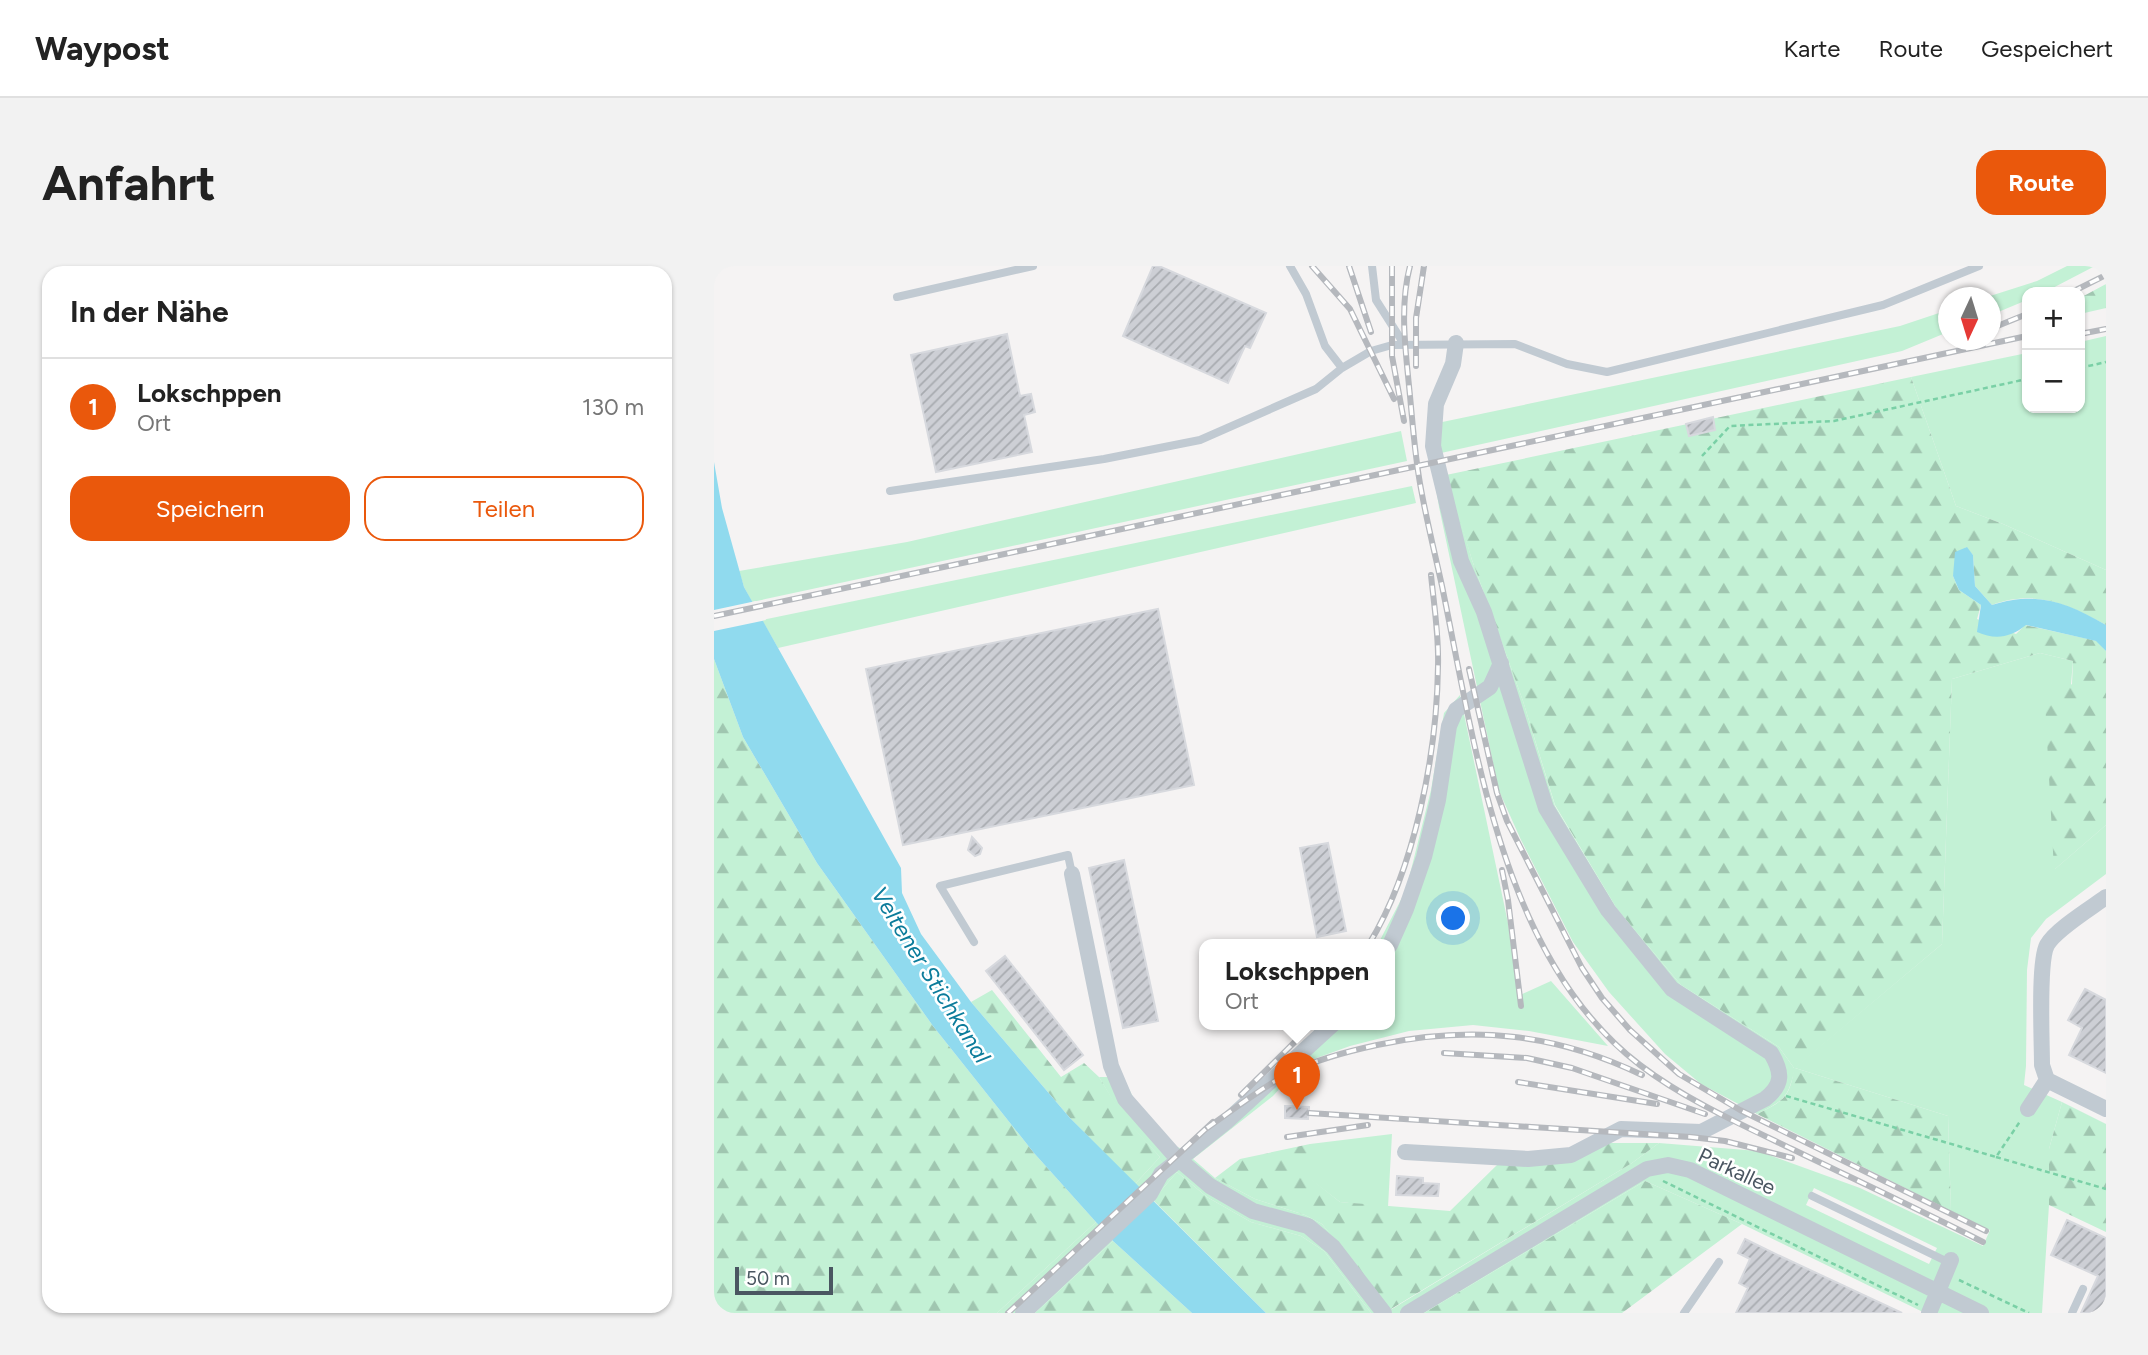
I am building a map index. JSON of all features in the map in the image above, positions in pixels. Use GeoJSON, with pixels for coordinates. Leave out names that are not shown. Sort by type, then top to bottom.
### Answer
{"type":"FeatureCollection","features":[{"type":"Feature","properties":{"kind":"street"},"geometry":{"type":"LineString","coordinates":[[1405,1152],[1528,1160],[1571,1155],[1621,1129],[1701,1132],[1765,1099],[1773,1093],[1780,1080],[1780,1068],[1771,1053],[1672,989],[1608,910],[1546,808],[1484,612],[1461,561],[1433,446],[1436,404],[1453,364],[1456,343]]}},
{"type":"Feature","properties":{"kind":"street"},"geometry":{"type":"LineString","coordinates":[[1393,939],[1424,857],[1438,800],[1448,726],[1456,710],[1490,687],[1501,663]]}},
{"type":"Feature","properties":{"kind":"street"},"geometry":{"type":"LineString","coordinates":[[1072,874],[1111,1066],[1125,1100],[1178,1159],[1210,1186],[1253,1211],[1308,1226],[1332,1247],[1384,1313]]}},
{"type":"Feature","properties":{"kind":"street"},"geometry":{"type":"LineString","coordinates":[[2106,897],[2064,927],[2047,945],[2042,968],[2042,1065],[2047,1080],[2106,1109]]}},
{"type":"Feature","properties":{"kind":"street"},"geometry":{"type":"LineString","coordinates":[[1023,1313],[1150,1194],[1161,1174],[1235,1115],[1327,1030]]}},
{"type":"Feature","properties":{"kind":"street"},"geometry":{"type":"LineString","coordinates":[[2028,1110],[2047,1080]]}},
{"type":"Feature","properties":{"kind":"street","name":"Parkallee"},"geometry":{"type":"LineString","coordinates":[[1408,1313],[1647,1169],[1668,1165],[1690,1170],[1981,1313]]}},
{"type":"Feature","properties":{"kind":"street"},"geometry":{"type":"LineString","coordinates":[[1929,1312],[1949,1265]]}},
{"type":"Feature","properties":{"kind":"lane"},"geometry":{"type":"LineString","coordinates":[[897,298],[1033,266]]}},
{"type":"Feature","properties":{"kind":"lane"},"geometry":{"type":"LineString","coordinates":[[1290,266],[1306,294],[1325,346],[1342,368]]}},
{"type":"Feature","properties":{"kind":"lane"},"geometry":{"type":"LineString","coordinates":[[1372,266],[1376,299],[1404,344]]}},
{"type":"Feature","properties":{"kind":"lane"},"geometry":{"type":"LineString","coordinates":[[890,491],[1104,459],[1200,440],[1316,389],[1342,368],[1371,351],[1404,344],[1515,344],[1567,364],[1607,372],[1883,305],[1979,266]]}},
{"type":"Feature","properties":{"kind":"lane"},"geometry":{"type":"LineString","coordinates":[[974,942],[940,886],[1069,855],[1072,874]]}},
{"type":"Feature","properties":{"kind":"lane"},"geometry":{"type":"LineString","coordinates":[[1812,1196],[1949,1265]]}},
{"type":"Feature","properties":{"kind":"lane"},"geometry":{"type":"LineString","coordinates":[[1684,1313],[1720,1262]]}},
{"type":"Feature","properties":{"kind":"lane"},"geometry":{"type":"LineString","coordinates":[[2071,1313],[2083,1289]]}},
{"type":"Feature","properties":{"kind":"path"},"geometry":{"type":"LineString","coordinates":[[2085,367],[2106,362]]}},
{"type":"Feature","properties":{"kind":"path"},"geometry":{"type":"LineString","coordinates":[[1702,456],[1730,426],[1833,421],[2022,380]]}},
{"type":"Feature","properties":{"kind":"path"},"geometry":{"type":"LineString","coordinates":[[1773,1093],[2106,1189]]}},
{"type":"Feature","properties":{"kind":"path"},"geometry":{"type":"LineString","coordinates":[[1996,1157],[2028,1110]]}},
{"type":"Feature","properties":{"kind":"path"},"geometry":{"type":"LineString","coordinates":[[1654,1177],[1929,1312]]}},
{"type":"Feature","properties":{"kind":"path"},"geometry":{"type":"LineString","coordinates":[[1949,1265],[2029,1313]]}},
{"type":"Feature","properties":{"kind":"green space"},"geometry":{"type":"Polygon","coordinates":[[[2067,266],[2095,266],[2055,287],[2022,287],[2022,302],[2001,311],[2001,293],[2037,281],[2067,266]]]}},
{"type":"Feature","properties":{"kind":"green space"},"geometry":{"type":"Polygon","coordinates":[[[2106,284],[2106,308],[2085,313],[2085,295],[2106,284]]]}},
{"type":"Feature","properties":{"kind":"green space"},"geometry":{"type":"Polygon","coordinates":[[[1938,313],[1938,336],[1902,351],[1441,453],[1472,560],[1523,701],[1555,806],[1617,909],[1681,985],[1779,1047],[1794,1068],[1942,944],[1952,679],[2040,653],[2073,661],[2055,869],[2106,825],[2106,874],[2046,919],[2031,938],[2027,970],[2024,1085],[2062,1102],[2049,1149],[2049,1205],[2042,1313],[1925,1313],[1742,1224],[1645,1181],[1424,1313],[1371,1313],[1324,1251],[1301,1236],[1251,1222],[1207,1197],[1177,1172],[1153,1200],[1135,1184],[1160,1157],[1122,1116],[1099,1077],[1123,1077],[1134,1099],[1176,1146],[1183,1150],[1315,1030],[1395,1030],[1395,939],[1381,939],[1406,890],[1431,790],[1444,713],[1460,695],[1508,923],[1518,996],[1551,981],[1608,1046],[1529,1031],[1473,1025],[1409,1031],[1350,1046],[1303,1063],[1273,1096],[1193,1159],[1215,1178],[1255,1199],[1305,1215],[1322,1224],[1392,1309],[1632,1163],[1659,1143],[1758,1151],[1860,1188],[1983,1246],[1990,1230],[1951,1211],[1948,1116],[1795,1068],[1784,1097],[1757,1114],[1701,1084],[1665,1054],[1609,992],[1573,942],[1499,791],[1439,507],[1428,425],[1900,326],[1938,313]],[[1814,1188],[1806,1205],[1929,1264],[1937,1248],[1814,1188]]]}},
{"type":"Feature","properties":{"kind":"green space"},"geometry":{"type":"Polygon","coordinates":[[[2106,336],[2106,570],[1956,506],[1911,377],[2022,354],[2022,413],[2085,413],[2085,341],[2106,336]]]}},
{"type":"Feature","properties":{"kind":"green space"},"geometry":{"type":"Polygon","coordinates":[[[1911,377],[1956,506],[2106,570],[2106,625],[2051,601],[2023,598],[1992,605],[1975,586],[1973,555],[1966,547],[1953,576],[1959,590],[1981,605],[1977,619],[2016,634],[2025,625],[2097,641],[2106,651],[2106,825],[2054,870],[2045,703],[2072,684],[2073,661],[2040,653],[1952,679],[1942,944],[1795,1068],[1948,1116],[1951,1211],[1757,1114],[1784,1097],[1794,1068],[1779,1047],[1681,985],[1617,909],[1555,805],[1523,701],[1472,560],[1446,475],[1911,377]]]}},
{"type":"Feature","properties":{"kind":"green space"},"geometry":{"type":"Polygon","coordinates":[[[1401,431],[1407,461],[752,602],[739,571],[907,542],[1401,431]]]}},
{"type":"Feature","properties":{"kind":"green space"},"geometry":{"type":"Polygon","coordinates":[[[1412,486],[1416,503],[778,648],[762,620],[1412,486]]]}},
{"type":"Feature","properties":{"kind":"green space"},"geometry":{"type":"Polygon","coordinates":[[[714,659],[743,737],[817,863],[933,1026],[1034,1153],[1096,1222],[997,1313],[714,1313],[714,659]]]}},
{"type":"Feature","properties":{"kind":"green space"},"geometry":{"type":"Polygon","coordinates":[[[992,990],[1061,1077],[1084,1063],[1099,1077],[1123,1116],[1160,1157],[1135,1184],[1070,1118],[971,1002],[992,990]]]}},
{"type":"Feature","properties":{"kind":"green space"},"geometry":{"type":"Polygon","coordinates":[[[2062,1102],[2106,1124],[2106,1232],[2049,1205],[2049,1149],[2062,1102]]]}},
{"type":"Feature","properties":{"kind":"green space"},"geometry":{"type":"Polygon","coordinates":[[[1392,1134],[1388,1207],[1340,1202],[1310,1179],[1310,1144],[1392,1134]]]}},
{"type":"Feature","properties":{"kind":"green space"},"geometry":{"type":"Polygon","coordinates":[[[1610,1143],[1659,1143],[1632,1163],[1391,1309],[1322,1224],[1305,1215],[1255,1199],[1215,1178],[1240,1159],[1310,1144],[1311,1179],[1340,1202],[1450,1211],[1497,1165],[1564,1162],[1610,1143]]]}},
{"type":"Feature","properties":{"kind":"green space"},"geometry":{"type":"Polygon","coordinates":[[[1177,1172],[1207,1197],[1251,1222],[1301,1236],[1324,1251],[1371,1313],[1266,1313],[1153,1200],[1177,1172]]]}},
{"type":"Feature","properties":{"kind":"green space"},"geometry":{"type":"Polygon","coordinates":[[[1645,1181],[1742,1224],[1622,1313],[1424,1313],[1645,1181]]]}},
{"type":"Feature","properties":{"kind":"green space"},"geometry":{"type":"Polygon","coordinates":[[[1096,1222],[1113,1241],[1035,1313],[997,1313],[1096,1222]]]}},
{"type":"Feature","properties":{"kind":"green space"},"geometry":{"type":"Polygon","coordinates":[[[1113,1241],[1192,1313],[1035,1313],[1113,1241]]]}},
{"type":"Feature","properties":{"kind":"water","name":"Veltener Stichkanal"},"geometry":{"type":"Polygon","coordinates":[[[714,462],[722,508],[744,587],[901,868],[902,893],[921,934],[971,1002],[1070,1118],[1266,1313],[1192,1313],[1113,1241],[1034,1153],[933,1026],[817,863],[743,737],[714,659],[714,462]]]}},
{"type":"Feature","properties":{"kind":"water"},"geometry":{"type":"Polygon","coordinates":[[[1967,547],[1973,555],[1975,586],[1992,605],[2037,599],[2078,610],[2106,625],[2106,651],[2096,641],[2026,625],[2014,633],[2002,636],[1977,632],[1981,605],[1959,590],[1953,576],[1955,552],[1967,547]]]}},
{"type":"Feature","properties":{"kind":"pier"},"geometry":{"type":"Polygon","coordinates":[[[756,601],[766,620],[714,631],[714,610],[756,601]]]}},
{"type":"Feature","properties":{"kind":"building"},"geometry":{"type":"Polygon","coordinates":[[[1153,266],[1159,266],[1266,313],[1250,348],[1245,346],[1228,383],[1123,336],[1153,266]]]}},
{"type":"Feature","properties":{"kind":"building"},"geometry":{"type":"Polygon","coordinates":[[[1007,334],[1020,396],[1031,394],[1035,412],[1024,415],[1032,452],[936,472],[911,355],[1007,334]]]}},
{"type":"Feature","properties":{"kind":"building"},"geometry":{"type":"Polygon","coordinates":[[[1713,417],[1715,430],[1689,436],[1686,424],[1713,417]]]}},
{"type":"Feature","properties":{"kind":"building"},"geometry":{"type":"Polygon","coordinates":[[[1158,609],[1194,785],[903,845],[866,669],[1158,609]]]}},
{"type":"Feature","properties":{"kind":"building"},"geometry":{"type":"Polygon","coordinates":[[[972,837],[982,848],[980,854],[975,856],[968,850],[972,837]]]}},
{"type":"Feature","properties":{"kind":"building"},"geometry":{"type":"Polygon","coordinates":[[[1328,843],[1346,931],[1317,937],[1300,848],[1328,843]]]}},
{"type":"Feature","properties":{"kind":"building"},"geometry":{"type":"Polygon","coordinates":[[[1124,860],[1158,1021],[1123,1028],[1089,868],[1124,860]]]}},
{"type":"Feature","properties":{"kind":"building"},"geometry":{"type":"Polygon","coordinates":[[[1005,956],[1083,1055],[1064,1070],[986,971],[1005,956]]]}},
{"type":"Feature","properties":{"kind":"building"},"geometry":{"type":"Polygon","coordinates":[[[2085,989],[2106,1000],[2106,1073],[2069,1055],[2082,1028],[2068,1020],[2085,989]]]}},
{"type":"Feature","properties":{"kind":"building"},"geometry":{"type":"Polygon","coordinates":[[[1285,1106],[1309,1107],[1308,1119],[1285,1118],[1285,1106]]]}},
{"type":"Feature","properties":{"kind":"building"},"geometry":{"type":"Polygon","coordinates":[[[1397,1176],[1423,1178],[1423,1183],[1439,1184],[1438,1196],[1396,1195],[1397,1176]]]}},
{"type":"Feature","properties":{"kind":"building"},"geometry":{"type":"Polygon","coordinates":[[[2067,1220],[2106,1238],[2106,1313],[2081,1313],[2098,1276],[2051,1255],[2067,1220]]]}},
{"type":"Feature","properties":{"kind":"building"},"geometry":{"type":"Polygon","coordinates":[[[1745,1239],[1902,1313],[1736,1313],[1748,1288],[1739,1283],[1750,1259],[1738,1253],[1745,1239]]]}},
{"type":"Feature","properties":{"kind":"railway"},"geometry":{"type":"LineString","coordinates":[[1312,266],[1350,309],[1394,399]]}},
{"type":"Feature","properties":{"kind":"railway"},"geometry":{"type":"LineString","coordinates":[[1349,266],[1371,332]]}},
{"type":"Feature","properties":{"kind":"railway"},"geometry":{"type":"LineString","coordinates":[[1392,266],[1392,356],[1404,421]]}},
{"type":"Feature","properties":{"kind":"railway"},"geometry":{"type":"LineString","coordinates":[[1410,266],[1404,314],[1405,347],[1416,454],[1467,713],[1502,846],[1525,909],[1555,968],[1593,1021],[1658,1078],[1733,1121],[1983,1242]]}},
{"type":"Feature","properties":{"kind":"railway"},"geometry":{"type":"LineString","coordinates":[[1416,366],[1416,318],[1424,266]]}},
{"type":"Feature","properties":{"kind":"railway"},"geometry":{"type":"LineString","coordinates":[[2082,287],[2106,275]]}},
{"type":"Feature","properties":{"kind":"railway"},"geometry":{"type":"LineString","coordinates":[[2001,325],[2022,316]]}},
{"type":"Feature","properties":{"kind":"railway"},"geometry":{"type":"LineString","coordinates":[[2085,333],[2106,329]]}},
{"type":"Feature","properties":{"kind":"railway"},"geometry":{"type":"LineString","coordinates":[[714,616],[2022,337]]}},
{"type":"Feature","properties":{"kind":"railway"},"geometry":{"type":"LineString","coordinates":[[1372,939],[1399,881],[1411,846],[1428,772],[1437,700],[1438,666],[1431,575]]}},
{"type":"Feature","properties":{"kind":"railway"},"geometry":{"type":"LineString","coordinates":[[1469,669],[1497,793],[1507,821],[1582,968],[1602,998],[1630,1030],[1679,1074],[1740,1110],[1986,1231]]}},
{"type":"Feature","properties":{"kind":"railway"},"geometry":{"type":"LineString","coordinates":[[1502,870],[1521,1006]]}},
{"type":"Feature","properties":{"kind":"railway"},"geometry":{"type":"LineString","coordinates":[[1241,1095],[1307,1030]]}},
{"type":"Feature","properties":{"kind":"railway"},"geometry":{"type":"LineString","coordinates":[[1207,1128],[1269,1085],[1301,1067],[1356,1050],[1412,1039],[1480,1035],[1545,1042],[1610,1061],[1642,1075]]}},
{"type":"Feature","properties":{"kind":"railway"},"geometry":{"type":"LineString","coordinates":[[1444,1053],[1527,1058],[1572,1068],[1705,1114]]}},
{"type":"Feature","properties":{"kind":"railway"},"geometry":{"type":"LineString","coordinates":[[1518,1082],[1657,1104]]}},
{"type":"Feature","properties":{"kind":"railway"},"geometry":{"type":"LineString","coordinates":[[1309,1113],[1691,1137],[1725,1141],[1792,1158]]}},
{"type":"Feature","properties":{"kind":"railway"},"geometry":{"type":"LineString","coordinates":[[1008,1313],[1213,1122]]}},
{"type":"Feature","properties":{"kind":"railway"},"geometry":{"type":"LineString","coordinates":[[1287,1137],[1368,1125]]}},
{"type":"Feature","properties":{"kind":"place","name":"Lokschppen"},"geometry":{"type":"Point","coordinates":[1297,1110]}}]}
